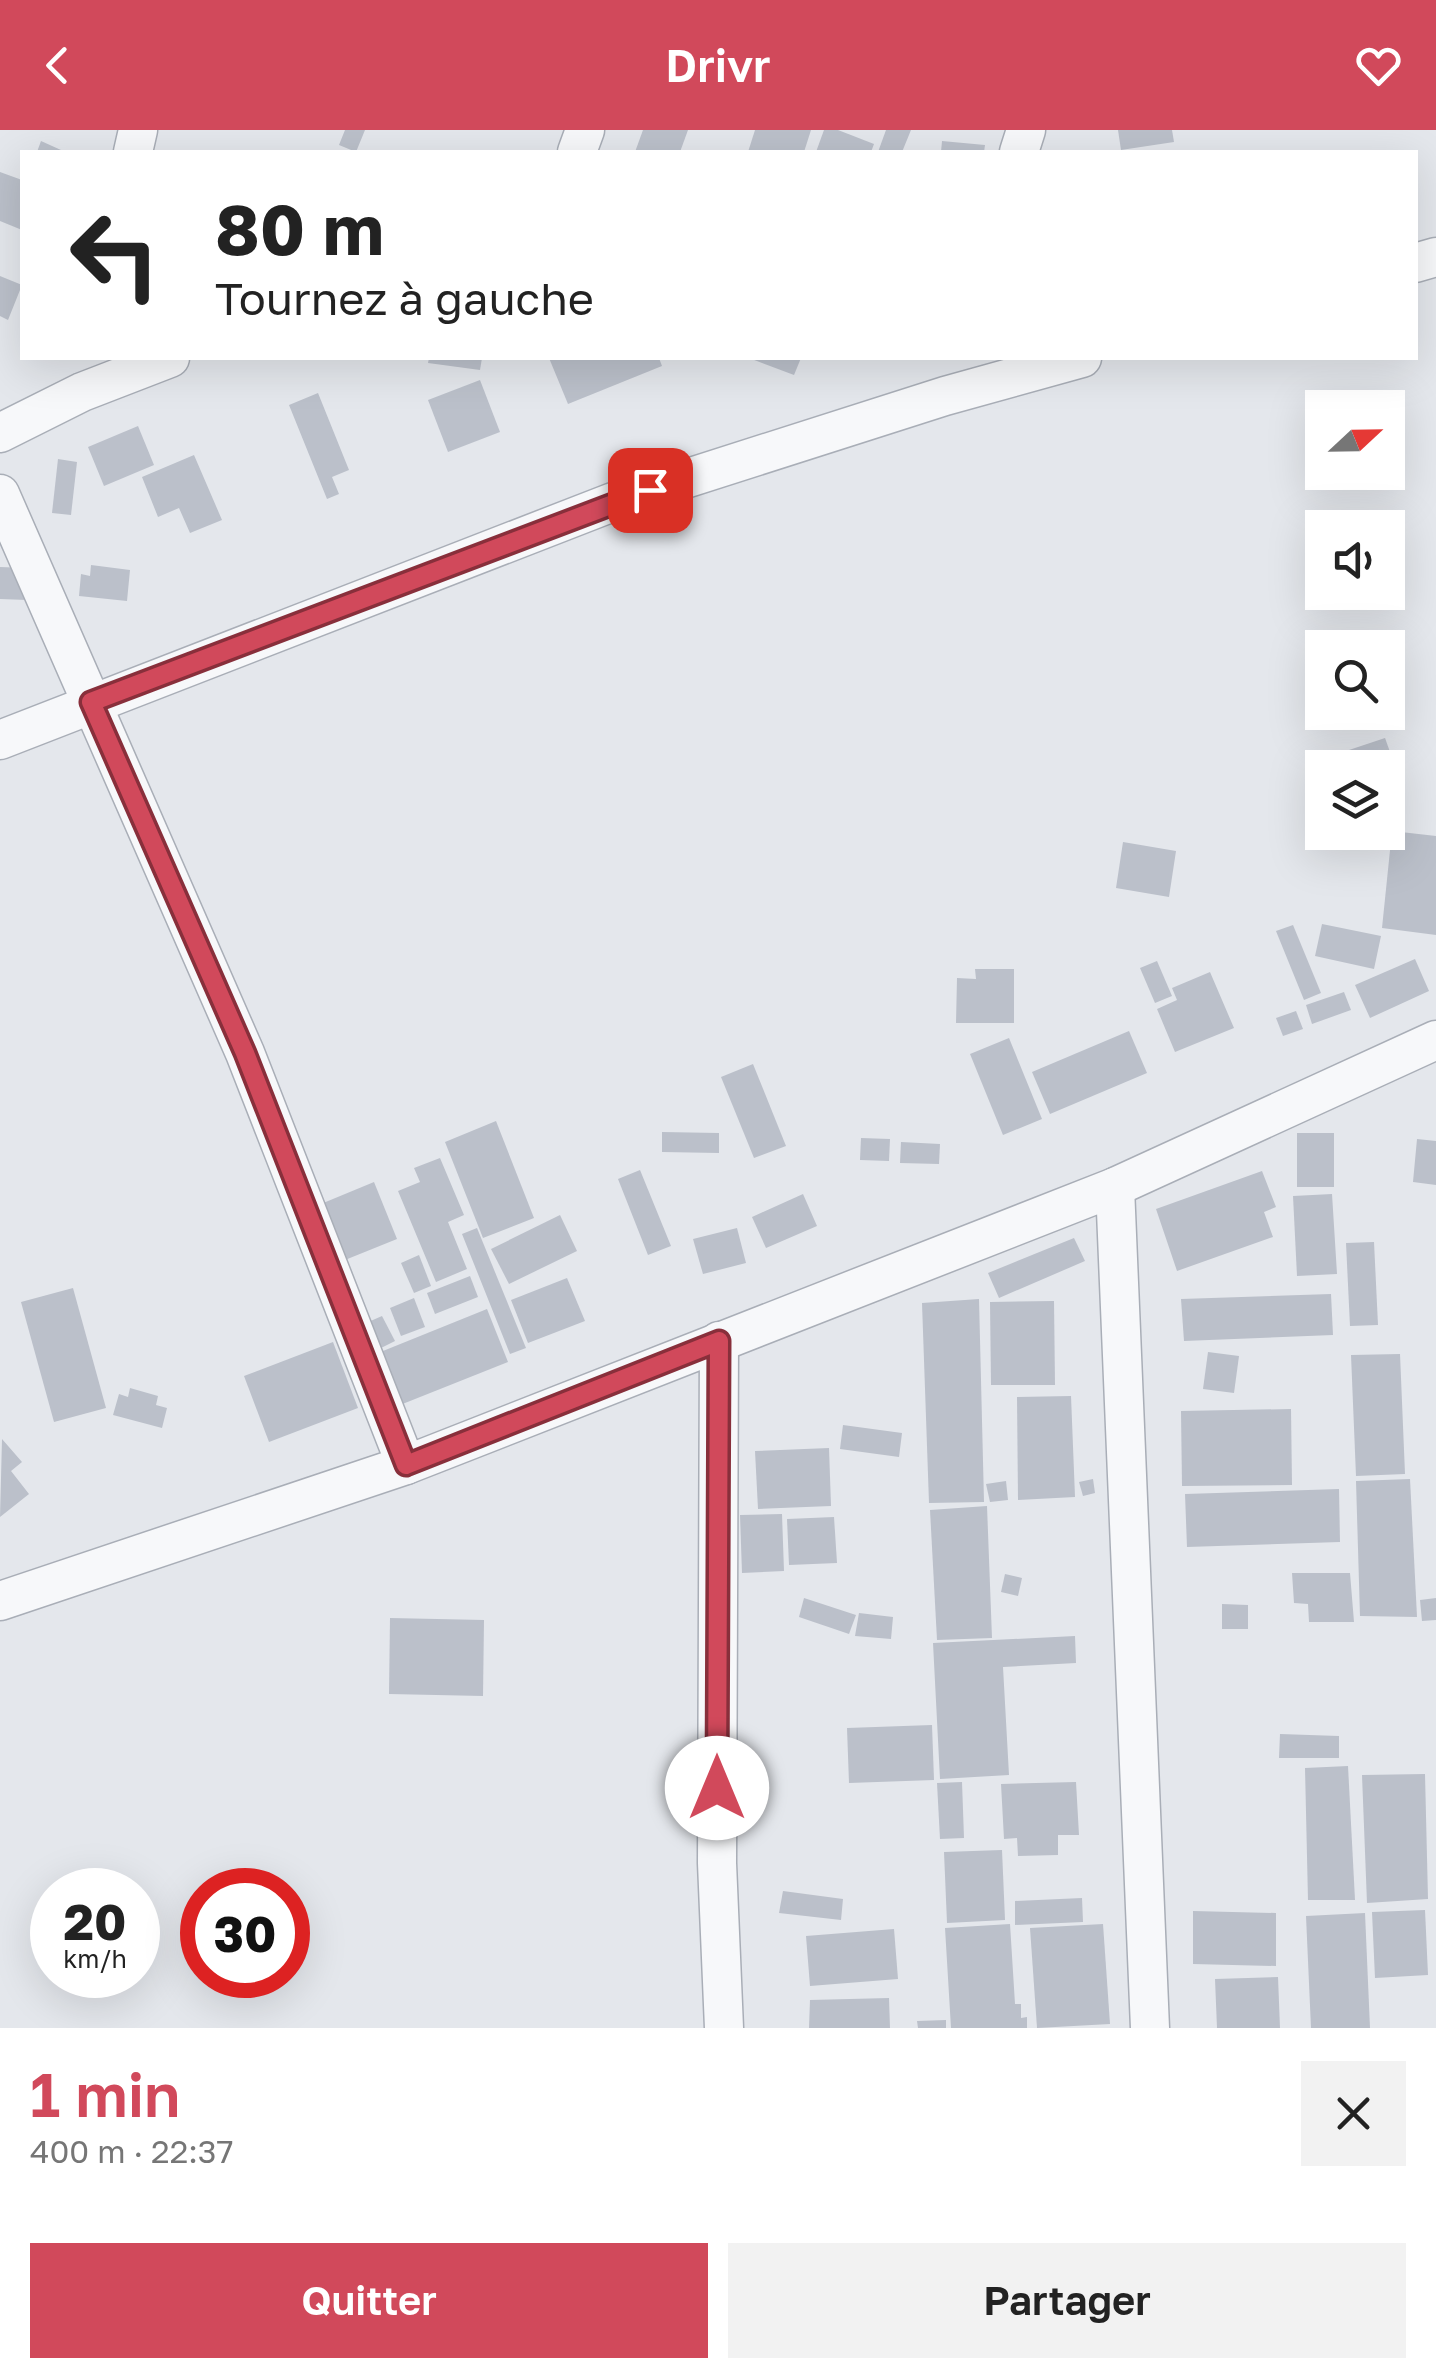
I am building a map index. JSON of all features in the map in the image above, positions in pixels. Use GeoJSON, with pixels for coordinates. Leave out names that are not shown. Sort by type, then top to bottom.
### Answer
{"type":"FeatureCollection","features":[{"type":"Feature","properties":{"kind":"street"},"geometry":{"type":"LineString","coordinates":[[0,433],[86,375],[160,360]]}},
{"type":"Feature","properties":{"kind":"street"},"geometry":{"type":"LineString","coordinates":[[945,396],[956,360]]}},
{"type":"Feature","properties":{"kind":"street"},"geometry":{"type":"LineString","coordinates":[[0,740],[613,502],[945,396],[1075,360]]}},
{"type":"Feature","properties":{"kind":"street"},"geometry":{"type":"LineString","coordinates":[[0,494],[245,1053],[406,1465]]}},
{"type":"Feature","properties":{"kind":"street"},"geometry":{"type":"LineString","coordinates":[[0,1600],[406,1465],[1115,1187],[1436,1040]]}},
{"type":"Feature","properties":{"kind":"street"},"geometry":{"type":"LineString","coordinates":[[1115,1187],[1150,2028]]}},
{"type":"Feature","properties":{"kind":"street"},"geometry":{"type":"LineString","coordinates":[[719,1341],[716,1863],[724,2028]]}},
{"type":"Feature","properties":{"kind":"building"},"geometry":{"type":"Polygon","coordinates":[[[345,130],[365,130],[357,150],[339,145],[345,130]]]}},
{"type":"Feature","properties":{"kind":"building"},"geometry":{"type":"Polygon","coordinates":[[[643,130],[688,130],[681,150],[636,150],[643,130]]]}},
{"type":"Feature","properties":{"kind":"building"},"geometry":{"type":"Polygon","coordinates":[[[755,130],[811,130],[805,150],[749,150],[755,130]]]}},
{"type":"Feature","properties":{"kind":"building"},"geometry":{"type":"Polygon","coordinates":[[[824,130],[838,130],[874,144],[872,150],[817,150],[824,130]]]}},
{"type":"Feature","properties":{"kind":"building"},"geometry":{"type":"Polygon","coordinates":[[[886,130],[911,130],[903,150],[879,150],[886,130]]]}},
{"type":"Feature","properties":{"kind":"building"},"geometry":{"type":"Polygon","coordinates":[[[1118,130],[1172,130],[1174,142],[1121,150],[1118,130]]]}},
{"type":"Feature","properties":{"kind":"building"},"geometry":{"type":"Polygon","coordinates":[[[41,141],[61,150],[38,150],[41,141]]]}},
{"type":"Feature","properties":{"kind":"building"},"geometry":{"type":"Polygon","coordinates":[[[942,141],[985,145],[984,150],[941,150],[942,141]]]}},
{"type":"Feature","properties":{"kind":"building"},"geometry":{"type":"Polygon","coordinates":[[[0,172],[20,179],[20,229],[0,221],[0,172]]]}},
{"type":"Feature","properties":{"kind":"building"},"geometry":{"type":"Polygon","coordinates":[[[0,276],[20,284],[20,290],[8,320],[0,316],[0,276]]]}},
{"type":"Feature","properties":{"kind":"building"},"geometry":{"type":"Polygon","coordinates":[[[429,360],[482,360],[480,370],[428,363],[429,360]]]}},
{"type":"Feature","properties":{"kind":"building"},"geometry":{"type":"Polygon","coordinates":[[[550,360],[660,360],[662,366],[568,404],[550,360]]]}},
{"type":"Feature","properties":{"kind":"building"},"geometry":{"type":"Polygon","coordinates":[[[754,360],[800,360],[794,375],[754,360]]]}},
{"type":"Feature","properties":{"kind":"building"},"geometry":{"type":"Polygon","coordinates":[[[480,380],[500,432],[448,452],[428,400],[480,380]]]}},
{"type":"Feature","properties":{"kind":"building"},"geometry":{"type":"Polygon","coordinates":[[[318,393],[349,470],[332,477],[339,494],[327,499],[289,405],[318,393]]]}},
{"type":"Feature","properties":{"kind":"building"},"geometry":{"type":"Polygon","coordinates":[[[138,426],[154,465],[104,486],[88,447],[138,426]]]}},
{"type":"Feature","properties":{"kind":"building"},"geometry":{"type":"Polygon","coordinates":[[[194,455],[222,520],[190,533],[179,508],[158,517],[142,477],[194,455]]]}},
{"type":"Feature","properties":{"kind":"building"},"geometry":{"type":"Polygon","coordinates":[[[58,459],[77,462],[71,515],[52,513],[58,459]]]}},
{"type":"Feature","properties":{"kind":"building"},"geometry":{"type":"Polygon","coordinates":[[[91,565],[130,570],[127,601],[79,596],[81,574],[90,576],[91,565]]]}},
{"type":"Feature","properties":{"kind":"building"},"geometry":{"type":"Polygon","coordinates":[[[0,567],[28,568],[27,600],[0,599],[0,567]]]}},
{"type":"Feature","properties":{"kind":"building"},"geometry":{"type":"Polygon","coordinates":[[[1385,738],[1389,750],[1349,750],[1385,738]]]}},
{"type":"Feature","properties":{"kind":"building"},"geometry":{"type":"Polygon","coordinates":[[[1405,832],[1436,836],[1436,935],[1382,928],[1390,850],[1405,850],[1405,832]]]}},
{"type":"Feature","properties":{"kind":"building"},"geometry":{"type":"Polygon","coordinates":[[[1123,842],[1176,851],[1169,897],[1116,888],[1123,842]]]}},
{"type":"Feature","properties":{"kind":"building"},"geometry":{"type":"Polygon","coordinates":[[[1322,924],[1381,936],[1374,969],[1315,956],[1322,924]]]}},
{"type":"Feature","properties":{"kind":"building"},"geometry":{"type":"Polygon","coordinates":[[[1293,925],[1321,993],[1304,1000],[1276,931],[1293,925]]]}},
{"type":"Feature","properties":{"kind":"building"},"geometry":{"type":"Polygon","coordinates":[[[1415,959],[1429,991],[1370,1018],[1355,985],[1415,959]]]}},
{"type":"Feature","properties":{"kind":"building"},"geometry":{"type":"Polygon","coordinates":[[[1157,961],[1172,996],[1155,1003],[1140,968],[1157,961]]]}},
{"type":"Feature","properties":{"kind":"building"},"geometry":{"type":"Polygon","coordinates":[[[975,969],[1014,969],[1014,1023],[956,1023],[957,978],[976,979],[975,969]]]}},
{"type":"Feature","properties":{"kind":"building"},"geometry":{"type":"Polygon","coordinates":[[[1210,972],[1234,1028],[1175,1052],[1157,1009],[1177,1000],[1172,988],[1210,972]]]}},
{"type":"Feature","properties":{"kind":"building"},"geometry":{"type":"Polygon","coordinates":[[[1344,992],[1351,1010],[1312,1024],[1306,1005],[1344,992]]]}},
{"type":"Feature","properties":{"kind":"building"},"geometry":{"type":"Polygon","coordinates":[[[1296,1011],[1303,1029],[1283,1036],[1276,1018],[1296,1011]]]}},
{"type":"Feature","properties":{"kind":"building"},"geometry":{"type":"Polygon","coordinates":[[[1129,1031],[1147,1073],[1050,1114],[1032,1072],[1129,1031]]]}},
{"type":"Feature","properties":{"kind":"building"},"geometry":{"type":"Polygon","coordinates":[[[1009,1038],[1042,1119],[1003,1135],[970,1054],[1009,1038]]]}},
{"type":"Feature","properties":{"kind":"building"},"geometry":{"type":"Polygon","coordinates":[[[753,1064],[786,1146],[754,1158],[721,1077],[753,1064]]]}},
{"type":"Feature","properties":{"kind":"building"},"geometry":{"type":"Polygon","coordinates":[[[496,1121],[534,1218],[483,1238],[445,1142],[496,1121]]]}},
{"type":"Feature","properties":{"kind":"building"},"geometry":{"type":"Polygon","coordinates":[[[662,1132],[719,1133],[719,1153],[662,1152],[662,1132]]]}},
{"type":"Feature","properties":{"kind":"building"},"geometry":{"type":"Polygon","coordinates":[[[1297,1133],[1334,1133],[1334,1187],[1297,1187],[1297,1133]]]}},
{"type":"Feature","properties":{"kind":"building"},"geometry":{"type":"Polygon","coordinates":[[[861,1138],[890,1139],[889,1161],[860,1160],[861,1138]]]}},
{"type":"Feature","properties":{"kind":"building"},"geometry":{"type":"Polygon","coordinates":[[[1417,1139],[1436,1141],[1436,1185],[1413,1182],[1417,1139]]]}},
{"type":"Feature","properties":{"kind":"building"},"geometry":{"type":"Polygon","coordinates":[[[901,1142],[940,1144],[939,1164],[900,1163],[901,1142]]]}},
{"type":"Feature","properties":{"kind":"building"},"geometry":{"type":"Polygon","coordinates":[[[440,1158],[464,1215],[448,1222],[467,1269],[436,1282],[398,1191],[420,1182],[414,1168],[440,1158]]]}},
{"type":"Feature","properties":{"kind":"building"},"geometry":{"type":"Polygon","coordinates":[[[640,1170],[671,1246],[648,1255],[618,1179],[640,1170]]]}},
{"type":"Feature","properties":{"kind":"building"},"geometry":{"type":"Polygon","coordinates":[[[1262,1171],[1276,1207],[1264,1212],[1273,1237],[1177,1271],[1156,1209],[1262,1171]]]}},
{"type":"Feature","properties":{"kind":"building"},"geometry":{"type":"Polygon","coordinates":[[[374,1182],[397,1239],[340,1262],[316,1206],[374,1182]]]}},
{"type":"Feature","properties":{"kind":"building"},"geometry":{"type":"Polygon","coordinates":[[[803,1194],[817,1226],[766,1248],[752,1217],[803,1194]]]}},
{"type":"Feature","properties":{"kind":"building"},"geometry":{"type":"Polygon","coordinates":[[[1332,1194],[1337,1274],[1297,1276],[1293,1196],[1332,1194]]]}},
{"type":"Feature","properties":{"kind":"building"},"geometry":{"type":"Polygon","coordinates":[[[560,1215],[577,1251],[509,1284],[491,1249],[560,1215]]]}},
{"type":"Feature","properties":{"kind":"building"},"geometry":{"type":"Polygon","coordinates":[[[477,1228],[526,1348],[510,1354],[462,1234],[477,1228]]]}},
{"type":"Feature","properties":{"kind":"building"},"geometry":{"type":"Polygon","coordinates":[[[737,1228],[746,1263],[703,1274],[693,1239],[737,1228]]]}},
{"type":"Feature","properties":{"kind":"building"},"geometry":{"type":"Polygon","coordinates":[[[1074,1238],[1085,1261],[999,1298],[988,1273],[1074,1238]]]}},
{"type":"Feature","properties":{"kind":"building"},"geometry":{"type":"Polygon","coordinates":[[[1374,1242],[1378,1325],[1350,1326],[1346,1243],[1374,1242]]]}},
{"type":"Feature","properties":{"kind":"building"},"geometry":{"type":"Polygon","coordinates":[[[419,1255],[431,1286],[414,1293],[401,1263],[419,1255]]]}},
{"type":"Feature","properties":{"kind":"building"},"geometry":{"type":"Polygon","coordinates":[[[470,1276],[478,1297],[435,1314],[427,1293],[470,1276]]]}},
{"type":"Feature","properties":{"kind":"building"},"geometry":{"type":"Polygon","coordinates":[[[567,1278],[585,1321],[528,1343],[511,1300],[567,1278]]]}},
{"type":"Feature","properties":{"kind":"building"},"geometry":{"type":"Polygon","coordinates":[[[73,1288],[106,1408],[54,1422],[21,1302],[73,1288]]]}},
{"type":"Feature","properties":{"kind":"building"},"geometry":{"type":"Polygon","coordinates":[[[1331,1294],[1333,1335],[1184,1341],[1181,1299],[1331,1294]]]}},
{"type":"Feature","properties":{"kind":"building"},"geometry":{"type":"Polygon","coordinates":[[[414,1298],[425,1327],[401,1336],[390,1308],[414,1298]]]}},
{"type":"Feature","properties":{"kind":"building"},"geometry":{"type":"Polygon","coordinates":[[[979,1299],[984,1502],[929,1503],[922,1303],[979,1299]]]}},
{"type":"Feature","properties":{"kind":"building"},"geometry":{"type":"Polygon","coordinates":[[[1054,1301],[1055,1385],[991,1385],[990,1302],[1054,1301]]]}},
{"type":"Feature","properties":{"kind":"building"},"geometry":{"type":"Polygon","coordinates":[[[487,1309],[508,1362],[400,1405],[378,1353],[487,1309]]]}},
{"type":"Feature","properties":{"kind":"building"},"geometry":{"type":"Polygon","coordinates":[[[382,1316],[395,1341],[379,1349],[366,1323],[382,1316]]]}},
{"type":"Feature","properties":{"kind":"building"},"geometry":{"type":"Polygon","coordinates":[[[333,1342],[358,1408],[269,1442],[244,1376],[333,1342]]]}},
{"type":"Feature","properties":{"kind":"building"},"geometry":{"type":"Polygon","coordinates":[[[1208,1352],[1239,1356],[1234,1393],[1203,1389],[1208,1352]]]}},
{"type":"Feature","properties":{"kind":"building"},"geometry":{"type":"Polygon","coordinates":[[[1400,1354],[1405,1474],[1356,1476],[1351,1355],[1400,1354]]]}},
{"type":"Feature","properties":{"kind":"building"},"geometry":{"type":"Polygon","coordinates":[[[130,1388],[158,1396],[156,1405],[167,1408],[162,1428],[113,1415],[119,1394],[128,1397],[130,1388]]]}},
{"type":"Feature","properties":{"kind":"building"},"geometry":{"type":"Polygon","coordinates":[[[1071,1396],[1075,1497],[1018,1500],[1017,1397],[1071,1396]]]}},
{"type":"Feature","properties":{"kind":"building"},"geometry":{"type":"Polygon","coordinates":[[[1291,1409],[1292,1485],[1182,1486],[1181,1411],[1291,1409]]]}},
{"type":"Feature","properties":{"kind":"building"},"geometry":{"type":"Polygon","coordinates":[[[843,1425],[902,1433],[899,1457],[840,1449],[843,1425]]]}},
{"type":"Feature","properties":{"kind":"building"},"geometry":{"type":"Polygon","coordinates":[[[2,1439],[22,1462],[11,1471],[29,1494],[0,1517],[2,1439]]]}},
{"type":"Feature","properties":{"kind":"building"},"geometry":{"type":"Polygon","coordinates":[[[829,1448],[831,1506],[758,1509],[755,1451],[829,1448]]]}},
{"type":"Feature","properties":{"kind":"building"},"geometry":{"type":"Polygon","coordinates":[[[1093,1479],[1095,1493],[1083,1496],[1079,1482],[1093,1479]]]}},
{"type":"Feature","properties":{"kind":"building"},"geometry":{"type":"Polygon","coordinates":[[[1410,1479],[1417,1617],[1360,1616],[1356,1481],[1410,1479]]]}},
{"type":"Feature","properties":{"kind":"building"},"geometry":{"type":"Polygon","coordinates":[[[1006,1481],[1008,1500],[990,1502],[986,1484],[1006,1481]]]}},
{"type":"Feature","properties":{"kind":"building"},"geometry":{"type":"Polygon","coordinates":[[[1339,1489],[1340,1542],[1187,1547],[1185,1494],[1339,1489]]]}},
{"type":"Feature","properties":{"kind":"building"},"geometry":{"type":"Polygon","coordinates":[[[987,1506],[992,1638],[937,1640],[930,1510],[987,1506]]]}},
{"type":"Feature","properties":{"kind":"building"},"geometry":{"type":"Polygon","coordinates":[[[782,1514],[784,1571],[742,1573],[740,1515],[782,1514]]]}},
{"type":"Feature","properties":{"kind":"building"},"geometry":{"type":"Polygon","coordinates":[[[834,1517],[837,1563],[789,1565],[787,1519],[834,1517]]]}},
{"type":"Feature","properties":{"kind":"building"},"geometry":{"type":"Polygon","coordinates":[[[1292,1573],[1350,1573],[1354,1622],[1309,1622],[1308,1604],[1294,1603],[1292,1573]]]}},
{"type":"Feature","properties":{"kind":"building"},"geometry":{"type":"Polygon","coordinates":[[[1005,1574],[1022,1578],[1018,1596],[1001,1592],[1005,1574]]]}},
{"type":"Feature","properties":{"kind":"building"},"geometry":{"type":"Polygon","coordinates":[[[804,1598],[856,1615],[849,1634],[799,1617],[804,1598]]]}},
{"type":"Feature","properties":{"kind":"building"},"geometry":{"type":"Polygon","coordinates":[[[1436,1598],[1436,1620],[1422,1621],[1420,1600],[1436,1598]]]}},
{"type":"Feature","properties":{"kind":"building"},"geometry":{"type":"Polygon","coordinates":[[[1222,1604],[1248,1605],[1248,1629],[1222,1629],[1222,1604]]]}},
{"type":"Feature","properties":{"kind":"building"},"geometry":{"type":"Polygon","coordinates":[[[859,1613],[893,1617],[891,1639],[855,1636],[859,1613]]]}},
{"type":"Feature","properties":{"kind":"building"},"geometry":{"type":"Polygon","coordinates":[[[390,1618],[484,1620],[483,1696],[389,1694],[390,1618]]]}},
{"type":"Feature","properties":{"kind":"building"},"geometry":{"type":"Polygon","coordinates":[[[1075,1636],[1076,1663],[1003,1667],[1009,1775],[940,1779],[933,1643],[1075,1636]]]}},
{"type":"Feature","properties":{"kind":"building"},"geometry":{"type":"Polygon","coordinates":[[[932,1725],[934,1780],[849,1783],[847,1728],[932,1725]]]}},
{"type":"Feature","properties":{"kind":"building"},"geometry":{"type":"Polygon","coordinates":[[[1280,1734],[1339,1736],[1339,1758],[1279,1758],[1280,1734]]]}},
{"type":"Feature","properties":{"kind":"building"},"geometry":{"type":"Polygon","coordinates":[[[1348,1766],[1355,1900],[1308,1900],[1305,1768],[1348,1766]]]}},
{"type":"Feature","properties":{"kind":"building"},"geometry":{"type":"Polygon","coordinates":[[[1425,1774],[1428,1899],[1367,1903],[1362,1775],[1425,1774]]]}},
{"type":"Feature","properties":{"kind":"building"},"geometry":{"type":"Polygon","coordinates":[[[962,1782],[964,1838],[940,1839],[937,1783],[962,1782]]]}},
{"type":"Feature","properties":{"kind":"building"},"geometry":{"type":"Polygon","coordinates":[[[1076,1782],[1079,1835],[1058,1835],[1058,1855],[1018,1856],[1017,1838],[1004,1839],[1001,1784],[1076,1782]]]}},
{"type":"Feature","properties":{"kind":"building"},"geometry":{"type":"Polygon","coordinates":[[[1002,1850],[1005,1920],[947,1923],[944,1852],[1002,1850]]]}},
{"type":"Feature","properties":{"kind":"building"},"geometry":{"type":"Polygon","coordinates":[[[783,1891],[843,1899],[841,1920],[779,1913],[783,1891]]]}},
{"type":"Feature","properties":{"kind":"building"},"geometry":{"type":"Polygon","coordinates":[[[1082,1898],[1083,1922],[1015,1925],[1015,1901],[1082,1898]]]}},
{"type":"Feature","properties":{"kind":"building"},"geometry":{"type":"Polygon","coordinates":[[[1425,1910],[1428,1975],[1375,1978],[1372,1912],[1425,1910]]]}},
{"type":"Feature","properties":{"kind":"building"},"geometry":{"type":"Polygon","coordinates":[[[1193,1911],[1276,1913],[1276,1966],[1193,1964],[1193,1911]]]}},
{"type":"Feature","properties":{"kind":"building"},"geometry":{"type":"Polygon","coordinates":[[[1365,1913],[1370,2028],[1311,2028],[1306,1916],[1365,1913]]]}},
{"type":"Feature","properties":{"kind":"building"},"geometry":{"type":"Polygon","coordinates":[[[1010,1924],[1015,2004],[1021,2004],[1021,2018],[1027,2017],[1027,2028],[951,2028],[945,1928],[1010,1924]]]}},
{"type":"Feature","properties":{"kind":"building"},"geometry":{"type":"Polygon","coordinates":[[[1103,1924],[1110,2024],[1037,2028],[1030,1928],[1103,1924]]]}},
{"type":"Feature","properties":{"kind":"building"},"geometry":{"type":"Polygon","coordinates":[[[894,1929],[898,1979],[810,1986],[806,1936],[894,1929]]]}},
{"type":"Feature","properties":{"kind":"building"},"geometry":{"type":"Polygon","coordinates":[[[1278,1977],[1280,2028],[1217,2028],[1215,1979],[1278,1977]]]}},
{"type":"Feature","properties":{"kind":"building"},"geometry":{"type":"Polygon","coordinates":[[[889,1998],[890,2028],[809,2028],[810,2000],[889,1998]]]}},
{"type":"Feature","properties":{"kind":"building"},"geometry":{"type":"Polygon","coordinates":[[[946,2020],[946,2028],[918,2028],[917,2021],[946,2020]]]}},
{"type":"Feature","properties":{"kind":"route"},"geometry":{"type":"LineString","coordinates":[[650,490],[91,702],[245,1053],[406,1465],[719,1341],[717,1788]]}}]}
